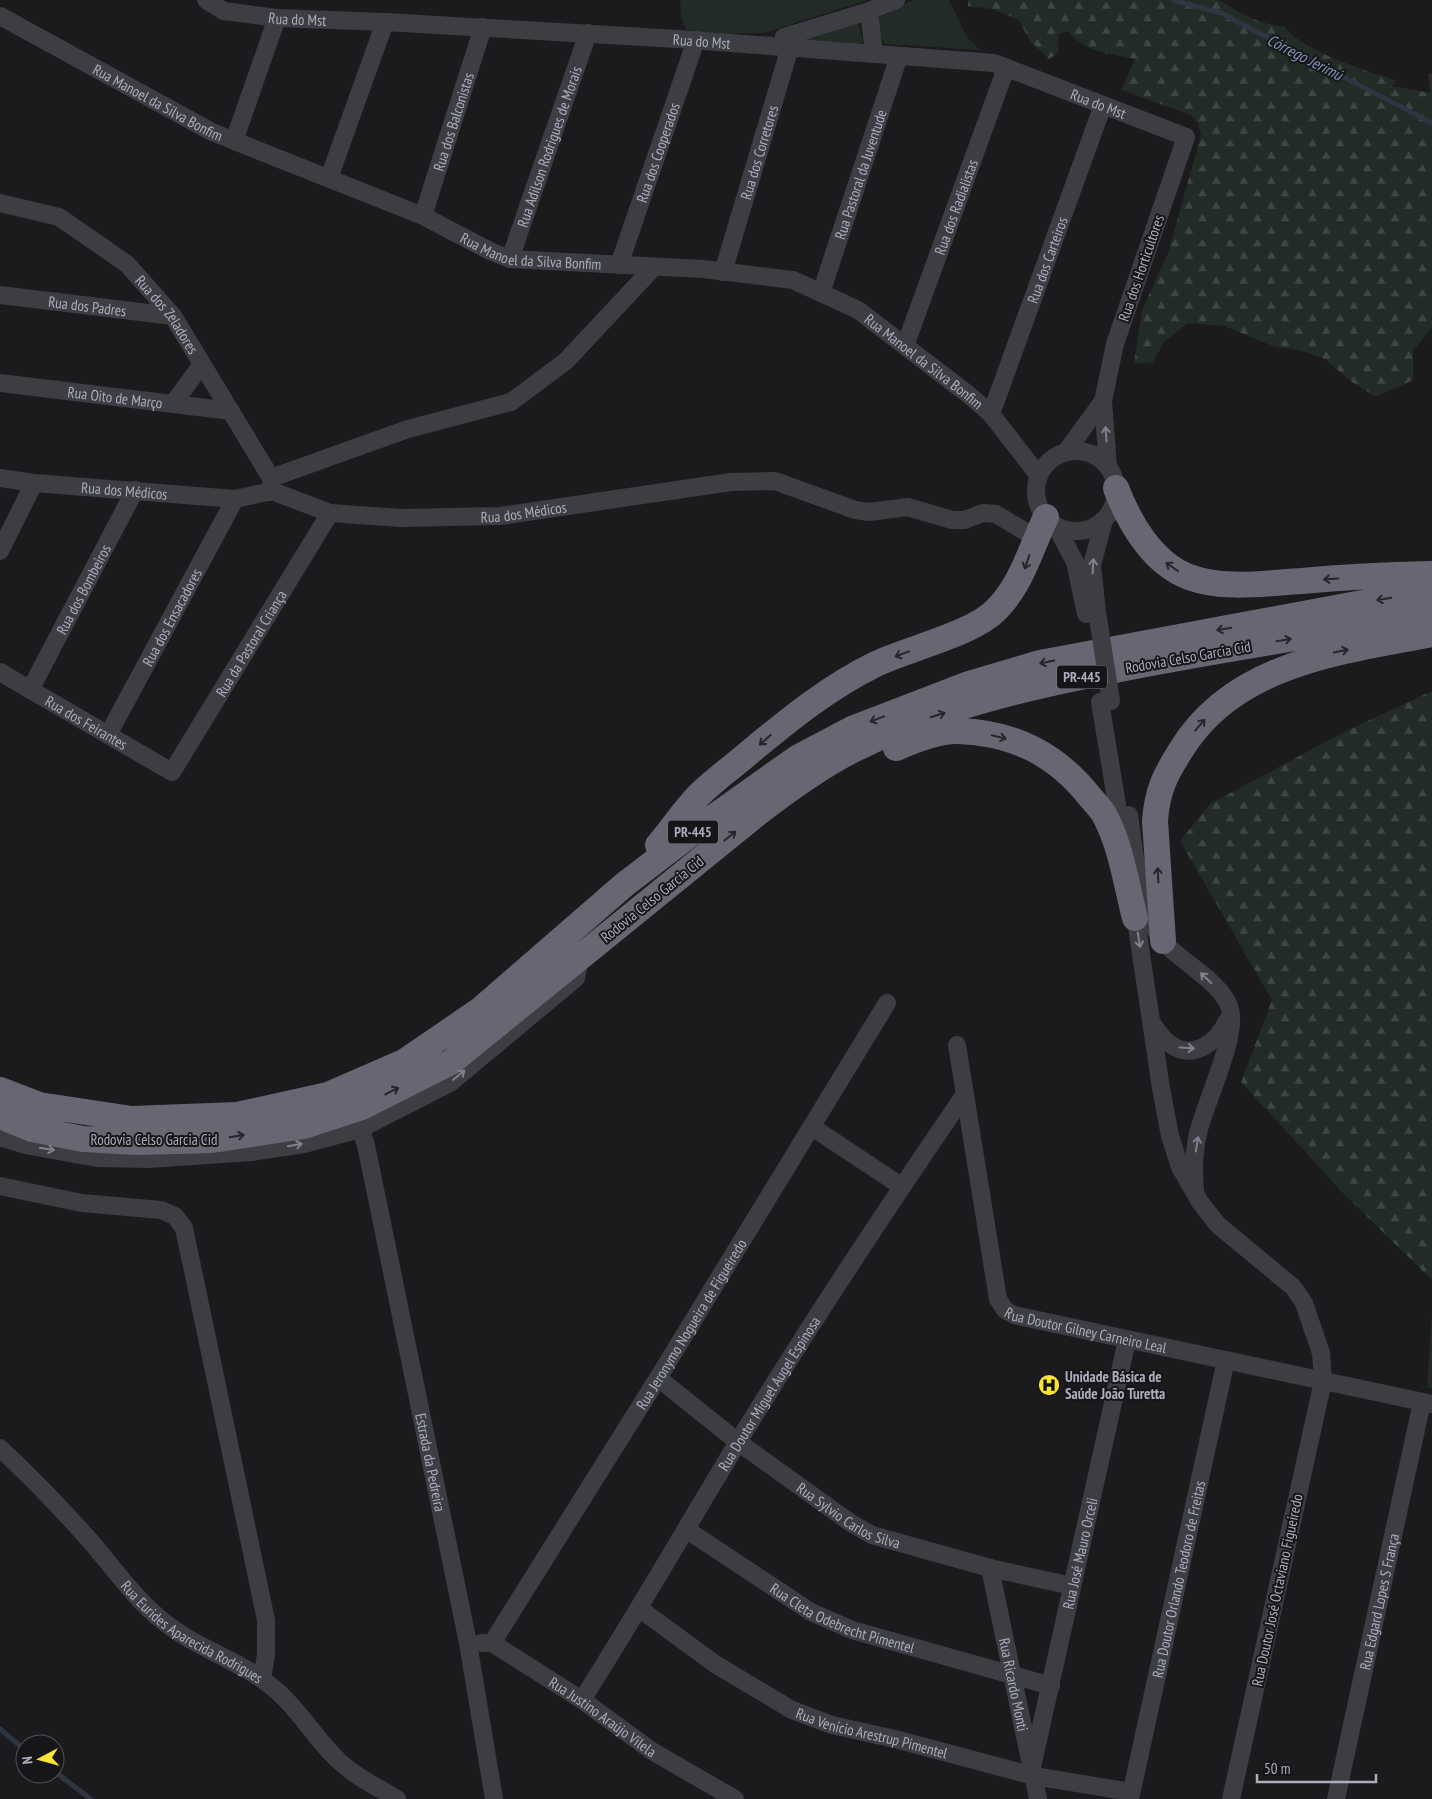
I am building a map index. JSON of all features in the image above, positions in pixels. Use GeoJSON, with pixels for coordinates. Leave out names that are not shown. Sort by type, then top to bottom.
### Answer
{"type":"FeatureCollection","features":[{"type":"Feature","properties":{"kind":"highway"},"geometry":{"type":"LineString","coordinates":[[1112,477],[1125,512],[1153,551],[1172,568],[1188,577],[1211,582],[1265,584],[1432,574]]}},
{"type":"Feature","properties":{"kind":"highway"},"geometry":{"type":"LineString","coordinates":[[624,885],[698,796],[795,714],[836,686],[876,664],[977,624],[995,612],[1010,594],[1025,569],[1046,527]]}},
{"type":"Feature","properties":{"kind":"highway","name":"Rodovia Celso Garcia Cid"},"geometry":{"type":"LineString","coordinates":[[0,1090],[39,1106],[132,1119],[237,1116],[328,1095],[404,1062],[480,1010],[624,885],[701,826],[797,758],[852,729],[969,684],[1040,664],[1432,590]]}},
{"type":"Feature","properties":{"kind":"highway","name":"Rodovia Celso Garcia Cid"},"geometry":{"type":"LineString","coordinates":[[0,1116],[32,1129],[83,1139],[139,1142],[212,1140],[304,1126],[362,1107],[451,1062],[758,813],[794,786],[858,747],[910,724],[972,704],[1045,684],[1157,662],[1432,616]]}},
{"type":"Feature","properties":{"kind":"highway"},"geometry":{"type":"LineString","coordinates":[[1163,941],[1155,821],[1156,806],[1159,790],[1168,771],[1198,727],[1219,706],[1263,676],[1330,654],[1432,634]]}},
{"type":"Feature","properties":{"kind":"highway"},"geometry":{"type":"LineString","coordinates":[[758,813],[913,740],[957,730],[995,736],[1029,745],[1053,759],[1080,784],[1106,816],[1135,918]]}},
{"type":"Feature","properties":{"kind":"street","name":"Rua do Mst"},"geometry":{"type":"LineString","coordinates":[[206,0],[224,11],[277,18],[483,27],[760,45],[792,41],[874,54],[994,63],[1186,137]]}},
{"type":"Feature","properties":{"kind":"street"},"geometry":{"type":"LineString","coordinates":[[792,41],[896,0]]}},
{"type":"Feature","properties":{"kind":"street"},"geometry":{"type":"LineString","coordinates":[[869,12],[874,54]]}},
{"type":"Feature","properties":{"kind":"street","name":"Rua Manoel da Silva Bonfim"},"geometry":{"type":"LineString","coordinates":[[0,16],[212,132],[423,216],[510,259],[723,272],[793,280],[858,310],[991,414],[1039,476]]}},
{"type":"Feature","properties":{"kind":"street"},"geometry":{"type":"LineString","coordinates":[[234,141],[277,18]]}},
{"type":"Feature","properties":{"kind":"street"},"geometry":{"type":"LineString","coordinates":[[329,178],[384,22]]}},
{"type":"Feature","properties":{"kind":"street","name":"Rua dos Balconistas"},"geometry":{"type":"LineString","coordinates":[[423,216],[483,27]]}},
{"type":"Feature","properties":{"kind":"street","name":"Rua Adilson Rodrigues de Morais"},"geometry":{"type":"LineString","coordinates":[[510,259],[588,33]]}},
{"type":"Feature","properties":{"kind":"street","name":"Rua dos Cooperados"},"geometry":{"type":"LineString","coordinates":[[619,265],[696,40]]}},
{"type":"Feature","properties":{"kind":"street","name":"Rua dos Corretores"},"geometry":{"type":"LineString","coordinates":[[723,272],[792,41]]}},
{"type":"Feature","properties":{"kind":"street","name":"Rua Pastoral da Juventude"},"geometry":{"type":"LineString","coordinates":[[821,293],[899,56]]}},
{"type":"Feature","properties":{"kind":"street","name":"Rua dos Radialistas"},"geometry":{"type":"LineString","coordinates":[[905,346],[1006,68]]}},
{"type":"Feature","properties":{"kind":"street","name":"Rua dos Carteiros"},"geometry":{"type":"LineString","coordinates":[[991,414],[1103,105]]}},
{"type":"Feature","properties":{"kind":"street","name":"Rua dos Horticultores"},"geometry":{"type":"LineString","coordinates":[[1112,477],[1103,401],[1115,344],[1186,137]]}},
{"type":"Feature","properties":{"kind":"street","name":"Rua dos Zeladores"},"geometry":{"type":"LineString","coordinates":[[0,203],[59,217],[127,264],[173,316],[231,411],[272,485]]}},
{"type":"Feature","properties":{"kind":"street"},"geometry":{"type":"LineString","coordinates":[[272,485],[408,429],[511,402],[566,361],[654,267]]}},
{"type":"Feature","properties":{"kind":"street","name":"Rua dos Padres"},"geometry":{"type":"LineString","coordinates":[[0,295],[173,316]]}},
{"type":"Feature","properties":{"kind":"street"},"geometry":{"type":"LineString","coordinates":[[173,404],[202,364]]}},
{"type":"Feature","properties":{"kind":"street","name":"Rua Oito de Março"},"geometry":{"type":"LineString","coordinates":[[0,383],[231,411]]}},
{"type":"Feature","properties":{"kind":"street","name":"Rua dos Horticultores"},"geometry":{"type":"LineString","coordinates":[[1065,453],[1103,401]]}},
{"type":"Feature","properties":{"kind":"street"},"geometry":{"type":"LineString","coordinates":[[1091,613],[1092,565],[1104,520],[1114,505],[1112,477],[1099,458],[1089,453],[1077,451],[1065,453],[1051,461],[1039,476],[1037,496],[1046,527],[1075,562],[1091,613],[1105,702],[1145,903],[1163,941],[1220,992],[1230,1008],[1230,1031],[1198,1133],[1194,1162],[1195,1192]]}},
{"type":"Feature","properties":{"kind":"street","name":"Rua dos Médicos"},"geometry":{"type":"LineString","coordinates":[[0,478],[34,483],[235,499],[272,485],[330,513],[400,518],[500,516],[730,482],[775,480],[855,510],[869,512],[908,507],[952,520],[964,520],[983,513],[996,514],[1046,527]]}},
{"type":"Feature","properties":{"kind":"street"},"geometry":{"type":"LineString","coordinates":[[0,551],[34,483]]}},
{"type":"Feature","properties":{"kind":"street","name":"Rua dos Bombeiros"},"geometry":{"type":"LineString","coordinates":[[30,690],[135,490]]}},
{"type":"Feature","properties":{"kind":"street","name":"Rua dos Ensacadores"},"geometry":{"type":"LineString","coordinates":[[108,735],[235,499]]}},
{"type":"Feature","properties":{"kind":"street","name":"Rua da Pastoral Criança"},"geometry":{"type":"LineString","coordinates":[[172,772],[330,513]]}},
{"type":"Feature","properties":{"kind":"street"},"geometry":{"type":"LineString","coordinates":[[1046,527],[1071,531],[1086,530],[1104,520]]}},
{"type":"Feature","properties":{"kind":"street","name":"Rua dos Feirantes"},"geometry":{"type":"LineString","coordinates":[[0,672],[172,772]]}},
{"type":"Feature","properties":{"kind":"street","name":"Rua Doutor José Octaviano Figueiredo"},"geometry":{"type":"LineString","coordinates":[[1105,702],[1151,1020],[1170,1136],[1180,1167],[1218,1225],[1293,1287],[1304,1303],[1321,1352],[1323,1381],[1231,1799]]}},
{"type":"Feature","properties":{"kind":"street"},"geometry":{"type":"LineString","coordinates":[[0,1137],[25,1145],[97,1158],[148,1159],[204,1157],[252,1152],[304,1144],[360,1129],[450,1083],[576,978],[580,958]]}},
{"type":"Feature","properties":{"kind":"street","name":"Rua Jeronymo Nogueira de Figueiredo"},"geometry":{"type":"LineString","coordinates":[[492,1643],[658,1378],[887,1003]]}},
{"type":"Feature","properties":{"kind":"street"},"geometry":{"type":"LineString","coordinates":[[1151,1020],[1170,1045],[1186,1050],[1194,1049],[1215,1040],[1226,1022],[1230,1008]]}},
{"type":"Feature","properties":{"kind":"street","name":"Rua Doutor Gilney Carneiro Leal"},"geometry":{"type":"LineString","coordinates":[[957,1045],[998,1299],[1001,1305],[1014,1315],[1427,1403]]}},
{"type":"Feature","properties":{"kind":"street","name":"Rua Doutor Miguel Augel Espinosa"},"geometry":{"type":"LineString","coordinates":[[582,1700],[640,1609],[738,1442],[902,1186],[964,1094]]}},
{"type":"Feature","properties":{"kind":"street"},"geometry":{"type":"LineString","coordinates":[[812,1127],[902,1186]]}},
{"type":"Feature","properties":{"kind":"street","name":"Estrada da Pedreira"},"geometry":{"type":"LineString","coordinates":[[360,1129],[366,1145],[468,1643],[494,1799]]}},
{"type":"Feature","properties":{"kind":"street"},"geometry":{"type":"LineString","coordinates":[[0,1186],[82,1203],[161,1210],[175,1216],[184,1228],[266,1620],[266,1655],[262,1678]]}},
{"type":"Feature","properties":{"kind":"street","name":"Rua José Mauro Orceli"},"geometry":{"type":"LineString","coordinates":[[1033,1772],[1127,1340]]}},
{"type":"Feature","properties":{"kind":"street","name":"Rua Doutor Orlando Teodoro de Freitas"},"geometry":{"type":"LineString","coordinates":[[1130,1796],[1226,1360]]}},
{"type":"Feature","properties":{"kind":"street","name":"Rua Sylvio Carlos Silva"},"geometry":{"type":"LineString","coordinates":[[658,1378],[738,1442],[851,1523],[872,1535],[990,1568],[1072,1586]]}},
{"type":"Feature","properties":{"kind":"street","name":"Rua Edgard Lopes S França"},"geometry":{"type":"LineString","coordinates":[[1336,1799],[1427,1403]]}},
{"type":"Feature","properties":{"kind":"street","name":"Rua Eurides Aparecida Rodrigues"},"geometry":{"type":"LineString","coordinates":[[0,1448],[61,1508],[136,1596],[156,1616],[205,1650],[225,1657],[262,1678],[290,1703],[338,1760],[368,1782],[397,1799]]}},
{"type":"Feature","properties":{"kind":"street","name":"Rua Cleta Odebrecht Pimentel"},"geometry":{"type":"LineString","coordinates":[[687,1530],[810,1612],[832,1622],[892,1642],[1051,1686]]}},
{"type":"Feature","properties":{"kind":"street","name":"Rua Ricardo Monti"},"geometry":{"type":"LineString","coordinates":[[990,1568],[1038,1799]]}},
{"type":"Feature","properties":{"kind":"street","name":"Rua Venício Arestrup Pimentel"},"geometry":{"type":"LineString","coordinates":[[640,1609],[715,1664],[792,1710],[832,1726],[894,1739],[1130,1796]]}},
{"type":"Feature","properties":{"kind":"street"},"geometry":{"type":"LineString","coordinates":[[468,1643],[492,1643]]}},
{"type":"Feature","properties":{"kind":"street","name":"Rua Justino Araújo Vilela"},"geometry":{"type":"LineString","coordinates":[[492,1643],[582,1700],[652,1752],[736,1799]]}},
{"type":"Feature","properties":{"kind":"green space"},"geometry":{"type":"Polygon","coordinates":[[[680,0],[867,0],[764,33],[692,35],[683,24],[680,0]]]}},
{"type":"Feature","properties":{"kind":"green space"},"geometry":{"type":"Polygon","coordinates":[[[913,0],[949,0],[967,37],[980,50],[885,44],[880,37],[878,18],[913,0]]]}},
{"type":"Feature","properties":{"kind":"green space"},"geometry":{"type":"Polygon","coordinates":[[[968,0],[1219,0],[1258,21],[1284,26],[1305,44],[1319,52],[1396,80],[1392,86],[1430,93],[1428,73],[1432,73],[1432,327],[1413,351],[1413,380],[1376,397],[1349,380],[1325,359],[1300,350],[1275,347],[1224,326],[1188,323],[1164,342],[1153,362],[1134,364],[1142,310],[1168,253],[1201,135],[1198,123],[1191,115],[1121,90],[1135,59],[1090,48],[1074,38],[1068,31],[1059,34],[1058,53],[1049,59],[1030,41],[1019,20],[992,9],[968,6],[968,0]]]}},
{"type":"Feature","properties":{"kind":"green space"},"geometry":{"type":"Polygon","coordinates":[[[858,23],[863,41],[861,44],[804,41],[804,36],[858,23]]]}},
{"type":"Feature","properties":{"kind":"green space"},"geometry":{"type":"Polygon","coordinates":[[[1432,691],[1432,1280],[1342,1192],[1241,1082],[1272,1000],[1180,841],[1210,804],[1346,731],[1432,691]]]}},
{"type":"Feature","properties":{"kind":"green space"},"geometry":{"type":"Polygon","coordinates":[[[1432,1315],[1432,1388],[1427,1387],[1432,1315]]]}},
{"type":"Feature","properties":{"kind":"waterway","name":"Córrego Jerimú"},"geometry":{"type":"LineString","coordinates":[[1173,0],[1221,13],[1432,123]]}},
{"type":"Feature","properties":{"kind":"waterway"},"geometry":{"type":"LineString","coordinates":[[0,1729],[15,1742]]}},
{"type":"Feature","properties":{"kind":"waterway"},"geometry":{"type":"LineString","coordinates":[[65,1780],[91,1799]]}},
{"type":"Feature","properties":{"kind":"place","name":"Unidade Básica de Saúde João Turetta"},"geometry":{"type":"Point","coordinates":[1049,1385]}}]}
